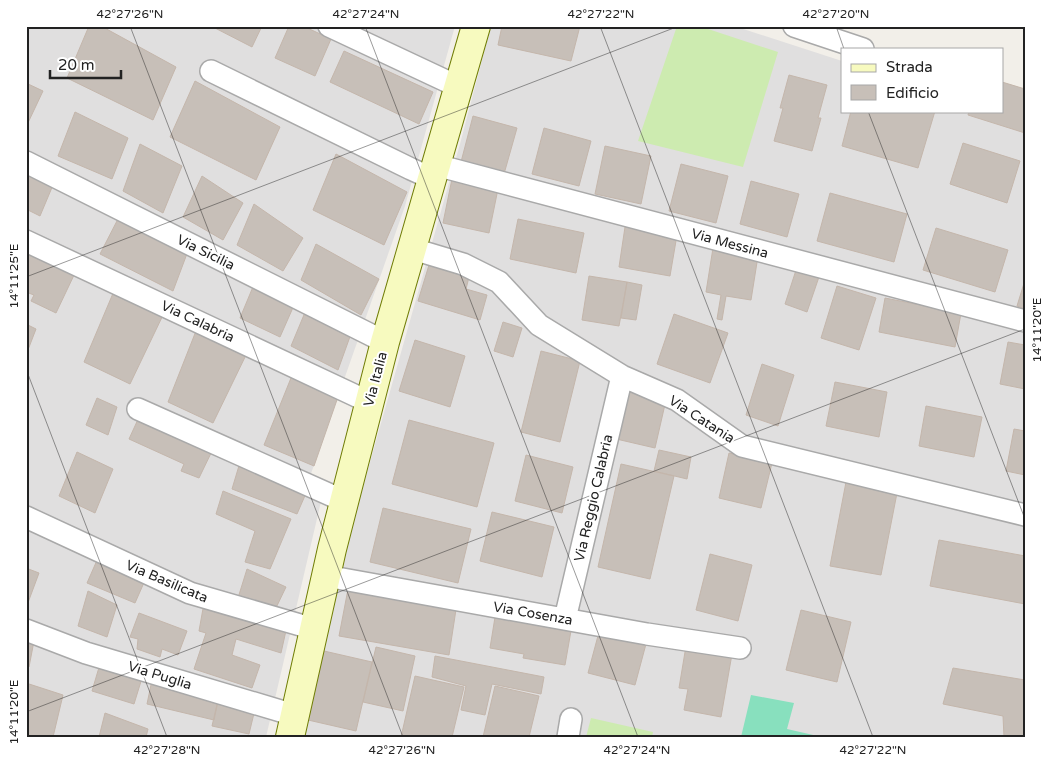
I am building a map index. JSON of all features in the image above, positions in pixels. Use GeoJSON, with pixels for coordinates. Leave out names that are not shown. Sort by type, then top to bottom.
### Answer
{"type":"FeatureCollection","features":[{"type":"Feature","properties":{"kind":"main road","name":"Via Italia"},"geometry":{"type":"LineString","coordinates":[[292,726],[344,500],[369,402],[476,26]]}},
{"type":"Feature","properties":{"kind":"street"},"geometry":{"type":"LineString","coordinates":[[329,26],[459,88]]}},
{"type":"Feature","properties":{"kind":"street"},"geometry":{"type":"LineString","coordinates":[[794,26],[860,48]]}},
{"type":"Feature","properties":{"kind":"street","name":"Via Messina"},"geometry":{"type":"LineString","coordinates":[[211,71],[412,169],[434,172],[1025,321]]}},
{"type":"Feature","properties":{"kind":"street","name":"Via Sicilia"},"geometry":{"type":"LineString","coordinates":[[26,162],[385,342]]}},
{"type":"Feature","properties":{"kind":"street","name":"Via Calabria"},"geometry":{"type":"LineString","coordinates":[[26,241],[369,402]]}},
{"type":"Feature","properties":{"kind":"street","name":"Via Catania"},"geometry":{"type":"LineString","coordinates":[[413,249],[463,264],[499,282],[538,325],[622,376],[677,400],[742,446],[1025,515]]}},
{"type":"Feature","properties":{"kind":"street","name":"Via Reggio Calabria"},"geometry":{"type":"LineString","coordinates":[[565,619],[622,376]]}},
{"type":"Feature","properties":{"kind":"street"},"geometry":{"type":"LineString","coordinates":[[138,409],[344,500]]}},
{"type":"Feature","properties":{"kind":"street","name":"Via Basilicata"},"geometry":{"type":"LineString","coordinates":[[26,517],[190,593],[314,629]]}},
{"type":"Feature","properties":{"kind":"street","name":"Via Cosenza"},"geometry":{"type":"LineString","coordinates":[[326,576],[647,634],[740,648]]}},
{"type":"Feature","properties":{"kind":"street","name":"Via Puglia"},"geometry":{"type":"LineString","coordinates":[[26,630],[292,726]]}},
{"type":"Feature","properties":{"kind":"shaded area"},"geometry":{"type":"Polygon","coordinates":[[[26,26],[455,26],[405,206],[307,485],[323,493],[266,737],[26,737],[26,26]]]}},
{"type":"Feature","properties":{"kind":"shaded area"},"geometry":{"type":"Polygon","coordinates":[[[491,26],[734,26],[841,61],[841,112],[999,112],[1025,120],[1025,737],[304,737],[346,547],[460,144],[491,26]]]}},
{"type":"Feature","properties":{"kind":"green space"},"geometry":{"type":"Polygon","coordinates":[[[677,26],[699,26],[778,52],[743,167],[638,141],[677,26]]]}},
{"type":"Feature","properties":{"kind":"green space"},"geometry":{"type":"Polygon","coordinates":[[[751,695],[794,703],[787,729],[822,737],[741,737],[751,695]]]}},
{"type":"Feature","properties":{"kind":"green space"},"geometry":{"type":"Polygon","coordinates":[[[591,718],[653,732],[652,737],[586,737],[591,718]]]}},
{"type":"Feature","properties":{"kind":"building"},"geometry":{"type":"Polygon","coordinates":[[[89,26],[101,26],[176,67],[153,120],[67,78],[89,26]]]}},
{"type":"Feature","properties":{"kind":"building"},"geometry":{"type":"Polygon","coordinates":[[[216,26],[262,26],[252,47],[215,28],[216,26]]]}},
{"type":"Feature","properties":{"kind":"building"},"geometry":{"type":"Polygon","coordinates":[[[289,26],[303,26],[331,39],[315,76],[275,58],[289,26]]]}},
{"type":"Feature","properties":{"kind":"building"},"geometry":{"type":"Polygon","coordinates":[[[502,26],[580,26],[571,61],[498,45],[502,26]]]}},
{"type":"Feature","properties":{"kind":"building"},"geometry":{"type":"Polygon","coordinates":[[[344,51],[433,92],[419,124],[330,82],[344,51]]]}},
{"type":"Feature","properties":{"kind":"building"},"geometry":{"type":"Polygon","coordinates":[[[789,75],[827,85],[812,151],[774,141],[789,75]]]}},
{"type":"Feature","properties":{"kind":"building"},"geometry":{"type":"Polygon","coordinates":[[[195,81],[280,127],[256,180],[170,137],[195,81]]]}},
{"type":"Feature","properties":{"kind":"building"},"geometry":{"type":"Polygon","coordinates":[[[26,83],[43,91],[26,127],[26,83]]]}},
{"type":"Feature","properties":{"kind":"building"},"geometry":{"type":"Polygon","coordinates":[[[1004,83],[1025,89],[1025,133],[968,115],[969,112],[1004,112],[1004,83]]]}},
{"type":"Feature","properties":{"kind":"building"},"geometry":{"type":"Polygon","coordinates":[[[75,112],[128,138],[112,179],[58,156],[75,112]]]}},
{"type":"Feature","properties":{"kind":"building"},"geometry":{"type":"Polygon","coordinates":[[[851,112],[935,112],[918,168],[842,146],[851,112]]]}},
{"type":"Feature","properties":{"kind":"building"},"geometry":{"type":"Polygon","coordinates":[[[473,116],[517,128],[504,174],[461,162],[473,116]]]}},
{"type":"Feature","properties":{"kind":"building"},"geometry":{"type":"Polygon","coordinates":[[[544,128],[591,141],[579,186],[532,174],[544,128]]]}},
{"type":"Feature","properties":{"kind":"building"},"geometry":{"type":"Polygon","coordinates":[[[963,143],[1020,161],[1007,203],[950,184],[963,143]]]}},
{"type":"Feature","properties":{"kind":"building"},"geometry":{"type":"Polygon","coordinates":[[[140,144],[182,166],[163,213],[123,191],[140,144]]]}},
{"type":"Feature","properties":{"kind":"building"},"geometry":{"type":"Polygon","coordinates":[[[605,146],[651,156],[641,204],[595,194],[605,146]]]}},
{"type":"Feature","properties":{"kind":"building"},"geometry":{"type":"Polygon","coordinates":[[[336,154],[407,192],[384,245],[313,210],[336,154]]]}},
{"type":"Feature","properties":{"kind":"building"},"geometry":{"type":"Polygon","coordinates":[[[681,164],[728,176],[716,223],[669,211],[681,164]]]}},
{"type":"Feature","properties":{"kind":"building"},"geometry":{"type":"Polygon","coordinates":[[[26,170],[53,185],[40,216],[26,209],[26,170]]]}},
{"type":"Feature","properties":{"kind":"building"},"geometry":{"type":"Polygon","coordinates":[[[453,174],[499,184],[489,233],[443,223],[453,174]]]}},
{"type":"Feature","properties":{"kind":"building"},"geometry":{"type":"Polygon","coordinates":[[[202,176],[243,203],[223,240],[183,217],[202,176]]]}},
{"type":"Feature","properties":{"kind":"building"},"geometry":{"type":"Polygon","coordinates":[[[751,181],[799,194],[787,237],[740,224],[751,181]]]}},
{"type":"Feature","properties":{"kind":"building"},"geometry":{"type":"Polygon","coordinates":[[[830,193],[907,214],[894,262],[817,241],[830,193]]]}},
{"type":"Feature","properties":{"kind":"building"},"geometry":{"type":"Polygon","coordinates":[[[254,204],[303,238],[283,271],[237,245],[254,204]]]}},
{"type":"Feature","properties":{"kind":"building"},"geometry":{"type":"Polygon","coordinates":[[[119,217],[188,251],[173,291],[100,254],[119,217]]]}},
{"type":"Feature","properties":{"kind":"building"},"geometry":{"type":"Polygon","coordinates":[[[518,219],[584,233],[576,273],[510,259],[518,219]]]}},
{"type":"Feature","properties":{"kind":"building"},"geometry":{"type":"Polygon","coordinates":[[[625,227],[677,235],[670,276],[619,267],[625,227]]]}},
{"type":"Feature","properties":{"kind":"building"},"geometry":{"type":"Polygon","coordinates":[[[936,228],[1008,250],[995,292],[923,270],[936,228]]]}},
{"type":"Feature","properties":{"kind":"building"},"geometry":{"type":"Polygon","coordinates":[[[316,244],[379,279],[361,315],[301,280],[316,244]]]}},
{"type":"Feature","properties":{"kind":"building"},"geometry":{"type":"Polygon","coordinates":[[[26,248],[75,273],[56,313],[31,301],[34,295],[26,292],[26,248]]]}},
{"type":"Feature","properties":{"kind":"building"},"geometry":{"type":"Polygon","coordinates":[[[713,248],[758,256],[751,300],[726,296],[722,320],[717,319],[721,295],[706,292],[713,248]]]}},
{"type":"Feature","properties":{"kind":"building"},"geometry":{"type":"Polygon","coordinates":[[[798,264],[821,271],[807,312],[785,304],[798,264]]]}},
{"type":"Feature","properties":{"kind":"building"},"geometry":{"type":"Polygon","coordinates":[[[429,265],[469,277],[466,289],[487,295],[480,320],[418,301],[429,265]]]}},
{"type":"Feature","properties":{"kind":"building"},"geometry":{"type":"Polygon","coordinates":[[[589,276],[627,282],[619,326],[582,320],[589,276]]]}},
{"type":"Feature","properties":{"kind":"building"},"geometry":{"type":"Polygon","coordinates":[[[1025,280],[1025,309],[1017,306],[1025,280]]]}},
{"type":"Feature","properties":{"kind":"building"},"geometry":{"type":"Polygon","coordinates":[[[255,282],[295,303],[280,337],[240,318],[255,282]]]}},
{"type":"Feature","properties":{"kind":"building"},"geometry":{"type":"Polygon","coordinates":[[[627,282],[642,285],[636,320],[621,318],[627,282]]]}},
{"type":"Feature","properties":{"kind":"building"},"geometry":{"type":"Polygon","coordinates":[[[837,286],[876,298],[859,350],[821,338],[837,286]]]}},
{"type":"Feature","properties":{"kind":"building"},"geometry":{"type":"Polygon","coordinates":[[[114,291],[164,313],[130,384],[84,362],[114,291]]]}},
{"type":"Feature","properties":{"kind":"building"},"geometry":{"type":"Polygon","coordinates":[[[885,298],[961,313],[955,347],[879,332],[885,298]]]}},
{"type":"Feature","properties":{"kind":"building"},"geometry":{"type":"Polygon","coordinates":[[[306,310],[352,331],[338,370],[291,346],[306,310]]]}},
{"type":"Feature","properties":{"kind":"building"},"geometry":{"type":"Polygon","coordinates":[[[674,314],[728,333],[710,383],[657,364],[674,314]]]}},
{"type":"Feature","properties":{"kind":"building"},"geometry":{"type":"Polygon","coordinates":[[[503,322],[522,328],[513,357],[494,351],[503,322]]]}},
{"type":"Feature","properties":{"kind":"building"},"geometry":{"type":"Polygon","coordinates":[[[26,324],[36,329],[26,355],[26,324]]]}},
{"type":"Feature","properties":{"kind":"building"},"geometry":{"type":"Polygon","coordinates":[[[196,331],[247,353],[213,423],[168,402],[196,331]]]}},
{"type":"Feature","properties":{"kind":"building"},"geometry":{"type":"Polygon","coordinates":[[[415,340],[465,356],[450,407],[399,391],[415,340]]]}},
{"type":"Feature","properties":{"kind":"building"},"geometry":{"type":"Polygon","coordinates":[[[1008,342],[1025,345],[1025,389],[1000,384],[1008,342]]]}},
{"type":"Feature","properties":{"kind":"building"},"geometry":{"type":"Polygon","coordinates":[[[541,351],[580,361],[560,442],[521,432],[541,351]]]}},
{"type":"Feature","properties":{"kind":"building"},"geometry":{"type":"Polygon","coordinates":[[[762,364],[794,375],[778,426],[746,415],[762,364]]]}},
{"type":"Feature","properties":{"kind":"building"},"geometry":{"type":"Polygon","coordinates":[[[293,373],[339,394],[314,466],[264,445],[293,373]]]}},
{"type":"Feature","properties":{"kind":"building"},"geometry":{"type":"Polygon","coordinates":[[[835,382],[887,392],[879,437],[826,426],[835,382]]]}},
{"type":"Feature","properties":{"kind":"building"},"geometry":{"type":"Polygon","coordinates":[[[623,390],[666,400],[655,448],[612,438],[623,390]]]}},
{"type":"Feature","properties":{"kind":"building"},"geometry":{"type":"Polygon","coordinates":[[[97,398],[117,407],[108,435],[86,425],[97,398]]]}},
{"type":"Feature","properties":{"kind":"building"},"geometry":{"type":"Polygon","coordinates":[[[926,406],[982,417],[974,457],[919,446],[926,406]]]}},
{"type":"Feature","properties":{"kind":"building"},"geometry":{"type":"Polygon","coordinates":[[[140,415],[213,449],[199,478],[181,471],[184,464],[129,439],[140,415]]]}},
{"type":"Feature","properties":{"kind":"building"},"geometry":{"type":"Polygon","coordinates":[[[409,420],[494,443],[477,507],[392,484],[409,420]]]}},
{"type":"Feature","properties":{"kind":"building"},"geometry":{"type":"Polygon","coordinates":[[[1014,429],[1025,431],[1025,475],[1006,471],[1014,429]]]}},
{"type":"Feature","properties":{"kind":"building"},"geometry":{"type":"Polygon","coordinates":[[[659,450],[691,457],[687,479],[654,471],[659,450]]]}},
{"type":"Feature","properties":{"kind":"building"},"geometry":{"type":"Polygon","coordinates":[[[77,452],[113,469],[95,513],[59,496],[77,452]]]}},
{"type":"Feature","properties":{"kind":"building"},"geometry":{"type":"Polygon","coordinates":[[[729,453],[772,463],[761,508],[719,498],[729,453]]]}},
{"type":"Feature","properties":{"kind":"building"},"geometry":{"type":"Polygon","coordinates":[[[526,455],[573,467],[562,513],[515,501],[526,455]]]}},
{"type":"Feature","properties":{"kind":"building"},"geometry":{"type":"Polygon","coordinates":[[[241,459],[307,491],[297,514],[232,489],[241,459]]]}},
{"type":"Feature","properties":{"kind":"building"},"geometry":{"type":"Polygon","coordinates":[[[621,464],[674,476],[650,579],[598,567],[621,464]]]}},
{"type":"Feature","properties":{"kind":"building"},"geometry":{"type":"Polygon","coordinates":[[[846,482],[897,493],[881,575],[830,566],[846,482]]]}},
{"type":"Feature","properties":{"kind":"building"},"geometry":{"type":"Polygon","coordinates":[[[223,491],[291,519],[270,569],[245,562],[255,531],[216,514],[223,491]]]}},
{"type":"Feature","properties":{"kind":"building"},"geometry":{"type":"Polygon","coordinates":[[[383,508],[471,529],[458,583],[370,562],[383,508]]]}},
{"type":"Feature","properties":{"kind":"building"},"geometry":{"type":"Polygon","coordinates":[[[492,512],[554,527],[542,577],[480,561],[492,512]]]}},
{"type":"Feature","properties":{"kind":"building"},"geometry":{"type":"Polygon","coordinates":[[[939,540],[1025,556],[1025,604],[930,586],[939,540]]]}},
{"type":"Feature","properties":{"kind":"building"},"geometry":{"type":"Polygon","coordinates":[[[710,554],[752,565],[738,621],[696,610],[710,554]]]}},
{"type":"Feature","properties":{"kind":"building"},"geometry":{"type":"Polygon","coordinates":[[[98,558],[146,578],[135,603],[87,583],[98,558]]]}},
{"type":"Feature","properties":{"kind":"building"},"geometry":{"type":"Polygon","coordinates":[[[26,568],[39,573],[26,608],[26,568]]]}},
{"type":"Feature","properties":{"kind":"building"},"geometry":{"type":"Polygon","coordinates":[[[247,569],[286,587],[274,612],[238,598],[247,569]]]}},
{"type":"Feature","properties":{"kind":"building"},"geometry":{"type":"Polygon","coordinates":[[[349,584],[457,603],[449,655],[339,636],[349,584]]]}},
{"type":"Feature","properties":{"kind":"building"},"geometry":{"type":"Polygon","coordinates":[[[88,591],[117,605],[107,637],[78,626],[88,591]]]}},
{"type":"Feature","properties":{"kind":"building"},"geometry":{"type":"Polygon","coordinates":[[[204,603],[287,626],[281,653],[236,639],[232,655],[260,665],[252,688],[194,669],[206,633],[199,631],[204,603]]]}},
{"type":"Feature","properties":{"kind":"building"},"geometry":{"type":"Polygon","coordinates":[[[801,610],[851,622],[837,682],[786,670],[801,610]]]}},
{"type":"Feature","properties":{"kind":"building"},"geometry":{"type":"Polygon","coordinates":[[[496,611],[572,625],[565,665],[523,658],[524,654],[490,648],[496,611]]]}},
{"type":"Feature","properties":{"kind":"building"},"geometry":{"type":"Polygon","coordinates":[[[139,613],[187,631],[178,655],[162,649],[160,657],[137,649],[138,639],[130,637],[139,613]]]}},
{"type":"Feature","properties":{"kind":"building"},"geometry":{"type":"Polygon","coordinates":[[[599,632],[646,644],[635,685],[588,673],[599,632]]]}},
{"type":"Feature","properties":{"kind":"building"},"geometry":{"type":"Polygon","coordinates":[[[26,638],[34,641],[29,667],[26,666],[26,638]]]}},
{"type":"Feature","properties":{"kind":"building"},"geometry":{"type":"Polygon","coordinates":[[[686,646],[732,654],[721,717],[684,710],[688,689],[679,688],[686,646]]]}},
{"type":"Feature","properties":{"kind":"building"},"geometry":{"type":"Polygon","coordinates":[[[376,647],[415,656],[403,711],[363,702],[376,647]]]}},
{"type":"Feature","properties":{"kind":"building"},"geometry":{"type":"Polygon","coordinates":[[[324,651],[372,662],[356,731],[308,720],[324,651]]]}},
{"type":"Feature","properties":{"kind":"building"},"geometry":{"type":"Polygon","coordinates":[[[435,656],[544,677],[541,694],[492,684],[485,715],[461,710],[466,686],[432,677],[435,656]]]}},
{"type":"Feature","properties":{"kind":"building"},"geometry":{"type":"Polygon","coordinates":[[[100,664],[142,678],[134,704],[92,691],[100,664]]]}},
{"type":"Feature","properties":{"kind":"building"},"geometry":{"type":"Polygon","coordinates":[[[953,668],[1025,680],[1025,737],[1004,737],[1003,716],[943,704],[953,668]]]}},
{"type":"Feature","properties":{"kind":"building"},"geometry":{"type":"Polygon","coordinates":[[[415,676],[464,687],[452,737],[401,737],[415,676]]]}},
{"type":"Feature","properties":{"kind":"building"},"geometry":{"type":"Polygon","coordinates":[[[152,680],[219,696],[214,720],[147,704],[152,680]]]}},
{"type":"Feature","properties":{"kind":"building"},"geometry":{"type":"Polygon","coordinates":[[[26,683],[63,695],[53,737],[26,737],[26,683]]]}},
{"type":"Feature","properties":{"kind":"building"},"geometry":{"type":"Polygon","coordinates":[[[495,686],[539,696],[529,737],[483,737],[495,686]]]}},
{"type":"Feature","properties":{"kind":"building"},"geometry":{"type":"Polygon","coordinates":[[[219,696],[256,705],[249,734],[212,726],[219,696]]]}},
{"type":"Feature","properties":{"kind":"building"},"geometry":{"type":"Polygon","coordinates":[[[105,713],[148,729],[146,737],[99,737],[105,713]]]}}]}
